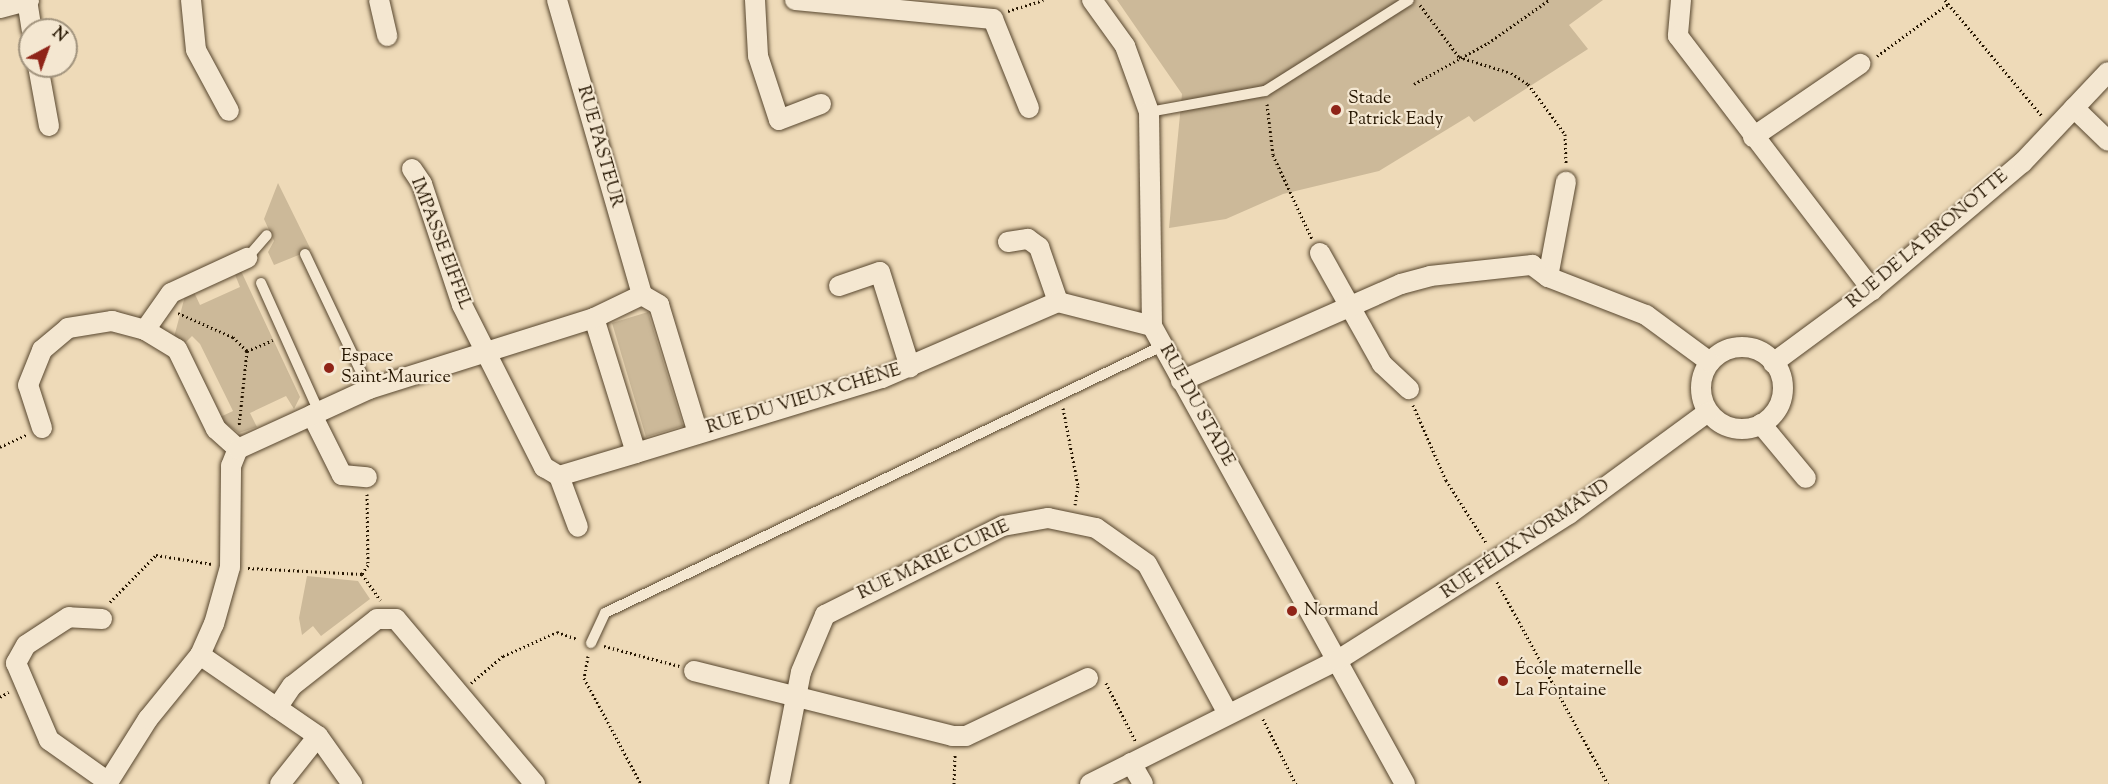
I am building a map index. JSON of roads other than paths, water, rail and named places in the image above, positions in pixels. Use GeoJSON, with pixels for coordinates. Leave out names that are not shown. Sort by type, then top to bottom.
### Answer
{"type":"FeatureCollection","features":[{"type":"Feature","properties":{"kind":"street"},"geometry":{"type":"LineString","coordinates":[[0,8],[28,0],[30,18]]}},
{"type":"Feature","properties":{"kind":"street"},"geometry":{"type":"LineString","coordinates":[[190,0],[196,50],[230,111]]}},
{"type":"Feature","properties":{"kind":"street"},"geometry":{"type":"LineString","coordinates":[[379,0],[387,36]]}},
{"type":"Feature","properties":{"kind":"street","name":"RUE PASTEUR"},"geometry":{"type":"LineString","coordinates":[[556,0],[642,295]]}},
{"type":"Feature","properties":{"kind":"street"},"geometry":{"type":"LineString","coordinates":[[755,0],[758,56],[779,120],[821,104]]}},
{"type":"Feature","properties":{"kind":"street"},"geometry":{"type":"LineString","coordinates":[[795,0],[993,19],[1029,108]]}},
{"type":"Feature","properties":{"kind":"street","name":"RUE DU STADE"},"geometry":{"type":"LineString","coordinates":[[1092,0],[1125,46],[1149,112],[1152,327],[1405,784]]}},
{"type":"Feature","properties":{"kind":"street"},"geometry":{"type":"LineString","coordinates":[[1681,0],[1678,36],[1754,137],[1771,152],[1872,290]]}},
{"type":"Feature","properties":{"kind":"street"},"geometry":{"type":"LineString","coordinates":[[1754,137],[1860,64]]}},
{"type":"Feature","properties":{"kind":"street","name":"RUE DE LA BRONOTTE"},"geometry":{"type":"LineString","coordinates":[[1773,363],[1872,290],[2054,130],[2108,72]]}},
{"type":"Feature","properties":{"kind":"street"},"geometry":{"type":"LineString","coordinates":[[40,78],[49,126]]}},
{"type":"Feature","properties":{"kind":"street"},"geometry":{"type":"LineString","coordinates":[[2074,108],[2108,141]]}},
{"type":"Feature","properties":{"kind":"street","name":"IMPASSE EIFFEL"},"geometry":{"type":"LineString","coordinates":[[412,169],[484,351],[544,467],[559,476]]}},
{"type":"Feature","properties":{"kind":"street"},"geometry":{"type":"LineString","coordinates":[[1548,277],[1566,182]]}},
{"type":"Feature","properties":{"kind":"street"},"geometry":{"type":"LineString","coordinates":[[1008,242],[1028,239],[1039,246],[1058,302],[1152,327]]}},
{"type":"Feature","properties":{"kind":"street"},"geometry":{"type":"LineString","coordinates":[[1320,253],[1382,364],[1409,389]]}},
{"type":"Feature","properties":{"kind":"street"},"geometry":{"type":"LineString","coordinates":[[145,330],[171,293],[247,258]]}},
{"type":"Feature","properties":{"kind":"street"},"geometry":{"type":"LineString","coordinates":[[1181,381],[1348,305],[1430,276],[1532,265],[1548,277],[1646,315],[1710,362]]}},
{"type":"Feature","properties":{"kind":"street","name":"RUE DU VIEUX CHÊNE"},"geometry":{"type":"LineString","coordinates":[[839,286],[880,272],[910,367]]}},
{"type":"Feature","properties":{"kind":"street"},"geometry":{"type":"LineString","coordinates":[[102,619],[69,617],[26,645],[16,663],[49,740],[107,783],[148,719],[200,655],[230,567],[231,466],[238,448],[369,389],[594,318],[642,295],[659,304],[698,433]]}},
{"type":"Feature","properties":{"kind":"street","name":"RUE DU VIEUX CHÊNE"},"geometry":{"type":"LineString","coordinates":[[559,476],[910,367],[1058,302]]}},
{"type":"Feature","properties":{"kind":"street"},"geometry":{"type":"LineString","coordinates":[[594,318],[636,453]]}},
{"type":"Feature","properties":{"kind":"street"},"geometry":{"type":"LineString","coordinates":[[42,428],[28,394],[29,376],[48,343],[68,328],[95,321],[145,330],[183,357],[216,429],[238,448]]}},
{"type":"Feature","properties":{"kind":"street"},"geometry":{"type":"LineString","coordinates":[[1744,347],[1773,363],[1783,392],[1772,416],[1761,424],[1727,427],[1708,412],[1700,387],[1710,362],[1744,347]]}},
{"type":"Feature","properties":{"kind":"street","name":"RUE FÉLIX NORMAND"},"geometry":{"type":"LineString","coordinates":[[1090,784],[1338,660],[1493,564],[1708,412]]}},
{"type":"Feature","properties":{"kind":"street"},"geometry":{"type":"LineString","coordinates":[[316,413],[342,475],[367,477]]}},
{"type":"Feature","properties":{"kind":"street"},"geometry":{"type":"LineString","coordinates":[[1761,424],[1806,478]]}},
{"type":"Feature","properties":{"kind":"street"},"geometry":{"type":"LineString","coordinates":[[559,476],[578,527]]}},
{"type":"Feature","properties":{"kind":"street","name":"RUE MARIE CURIE"},"geometry":{"type":"LineString","coordinates":[[779,784],[801,672],[825,615],[1003,526],[1048,518],[1073,520],[1124,542],[1147,564],[1228,714]]}},
{"type":"Feature","properties":{"kind":"street"},"geometry":{"type":"LineString","coordinates":[[277,708],[292,686],[387,617],[396,619],[460,692],[535,784]]}},
{"type":"Feature","properties":{"kind":"street"},"geometry":{"type":"LineString","coordinates":[[200,655],[318,736],[352,784]]}},
{"type":"Feature","properties":{"kind":"street"},"geometry":{"type":"LineString","coordinates":[[694,671],[796,700],[952,736],[966,736],[1088,678]]}},
{"type":"Feature","properties":{"kind":"street"},"geometry":{"type":"LineString","coordinates":[[280,784],[318,736]]}},
{"type":"Feature","properties":{"kind":"street"},"geometry":{"type":"LineString","coordinates":[[1137,761],[1143,784]]}},
{"type":"Feature","properties":{"kind":"lane"},"geometry":{"type":"LineString","coordinates":[[1149,112],[1265,91],[1409,0]]}},
{"type":"Feature","properties":{"kind":"lane"},"geometry":{"type":"LineString","coordinates":[[247,258],[267,235]]}},
{"type":"Feature","properties":{"kind":"lane"},"geometry":{"type":"LineString","coordinates":[[305,254],[369,389]]}},
{"type":"Feature","properties":{"kind":"lane"},"geometry":{"type":"LineString","coordinates":[[261,283],[316,413]]}},
{"type":"Feature","properties":{"kind":"lane"},"geometry":{"type":"LineString","coordinates":[[591,643],[605,613],[1162,346]]}},
{"type":"Feature","properties":{"kind":"place","name":"Stade Patrick Eady"},"geometry":{"type":"Point","coordinates":[1336,110]}},
{"type":"Feature","properties":{"kind":"place","name":"Espace Saint-Maurice"},"geometry":{"type":"Point","coordinates":[329,368]}},
{"type":"Feature","properties":{"kind":"place","name":"Normand"},"geometry":{"type":"Point","coordinates":[1292,611]}},
{"type":"Feature","properties":{"kind":"place","name":"École maternelle La Fontaine"},"geometry":{"type":"Point","coordinates":[1503,681]}}]}
